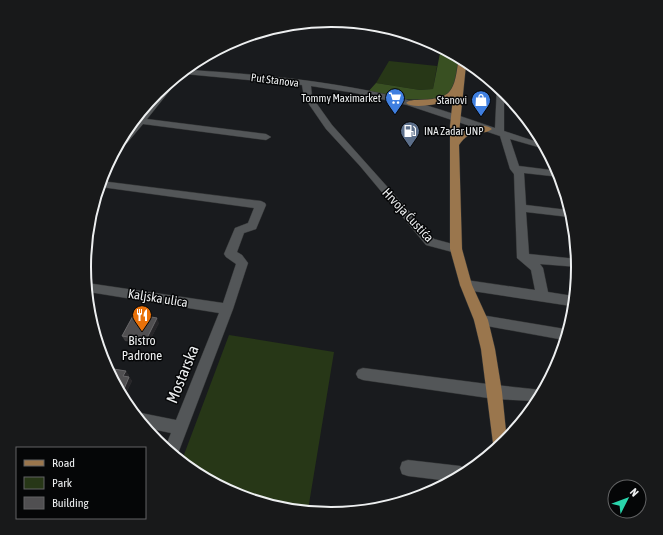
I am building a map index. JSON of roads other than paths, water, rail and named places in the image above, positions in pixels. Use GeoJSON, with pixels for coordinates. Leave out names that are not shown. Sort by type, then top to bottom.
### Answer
{"type":"FeatureCollection","features":[{"type":"Feature","properties":{"kind":"main road"},"geometry":{"type":"LineString","coordinates":[[462,66],[458,84],[454,145],[456,249],[466,285],[481,320],[495,392],[499,440]]}},
{"type":"Feature","properties":{"kind":"main road"},"geometry":{"type":"LineString","coordinates":[[410,103],[435,102],[449,98],[458,84]]}},
{"type":"Feature","properties":{"kind":"main road"},"geometry":{"type":"LineString","coordinates":[[454,145],[460,135],[465,132],[487,129]]}},
{"type":"Feature","properties":{"kind":"street","name":"Put Stanova"},"geometry":{"type":"LineString","coordinates":[[192,72],[306,83],[360,92],[410,103],[539,146]]}},
{"type":"Feature","properties":{"kind":"street","name":"Hrvoja Ćustića"},"geometry":{"type":"LineString","coordinates":[[306,83],[308,97],[329,127],[430,242],[456,249]]}},
{"type":"Feature","properties":{"kind":"street"},"geometry":{"type":"LineString","coordinates":[[500,95],[501,134],[515,169],[519,173],[523,258]]}},
{"type":"Feature","properties":{"kind":"street"},"geometry":{"type":"LineString","coordinates":[[500,100],[505,100]]}},
{"type":"Feature","properties":{"kind":"street"},"geometry":{"type":"LineString","coordinates":[[141,121],[266,137]]}},
{"type":"Feature","properties":{"kind":"street"},"geometry":{"type":"LineString","coordinates":[[515,169],[553,173]]}},
{"type":"Feature","properties":{"kind":"street","name":"Mostarska"},"geometry":{"type":"LineString","coordinates":[[106,185],[261,205],[252,226],[239,231],[230,254],[242,262],[228,309],[173,448]]}},
{"type":"Feature","properties":{"kind":"street"},"geometry":{"type":"LineString","coordinates":[[520,208],[566,214]]}},
{"type":"Feature","properties":{"kind":"street"},"geometry":{"type":"LineString","coordinates":[[523,258],[572,262]]}},
{"type":"Feature","properties":{"kind":"street"},"geometry":{"type":"LineString","coordinates":[[523,258],[537,268],[542,296]]}},
{"type":"Feature","properties":{"kind":"street"},"geometry":{"type":"LineString","coordinates":[[466,285],[570,301]]}},
{"type":"Feature","properties":{"kind":"street","name":"Kaljska ulica"},"geometry":{"type":"LineString","coordinates":[[92,288],[228,309]]}},
{"type":"Feature","properties":{"kind":"street"},"geometry":{"type":"LineString","coordinates":[[481,320],[563,334]]}},
{"type":"Feature","properties":{"kind":"street"},"geometry":{"type":"LineString","coordinates":[[363,374],[495,392],[535,395]]}},
{"type":"Feature","properties":{"kind":"street"},"geometry":{"type":"LineString","coordinates":[[147,421],[180,428]]}},
{"type":"Feature","properties":{"kind":"street"},"geometry":{"type":"LineString","coordinates":[[408,468],[456,473]]}},
{"type":"Feature","properties":{"kind":"place","name":"Tommy Maximarket"},"geometry":{"type":"Point","coordinates":[395,115]}},
{"type":"Feature","properties":{"kind":"place","name":"Stanovi"},"geometry":{"type":"Point","coordinates":[481,117]}},
{"type":"Feature","properties":{"kind":"place","name":"INA Zadar UNP"},"geometry":{"type":"Point","coordinates":[410,148]}},
{"type":"Feature","properties":{"kind":"place","name":"Bistro Padrone"},"geometry":{"type":"Point","coordinates":[142,332]}}]}
